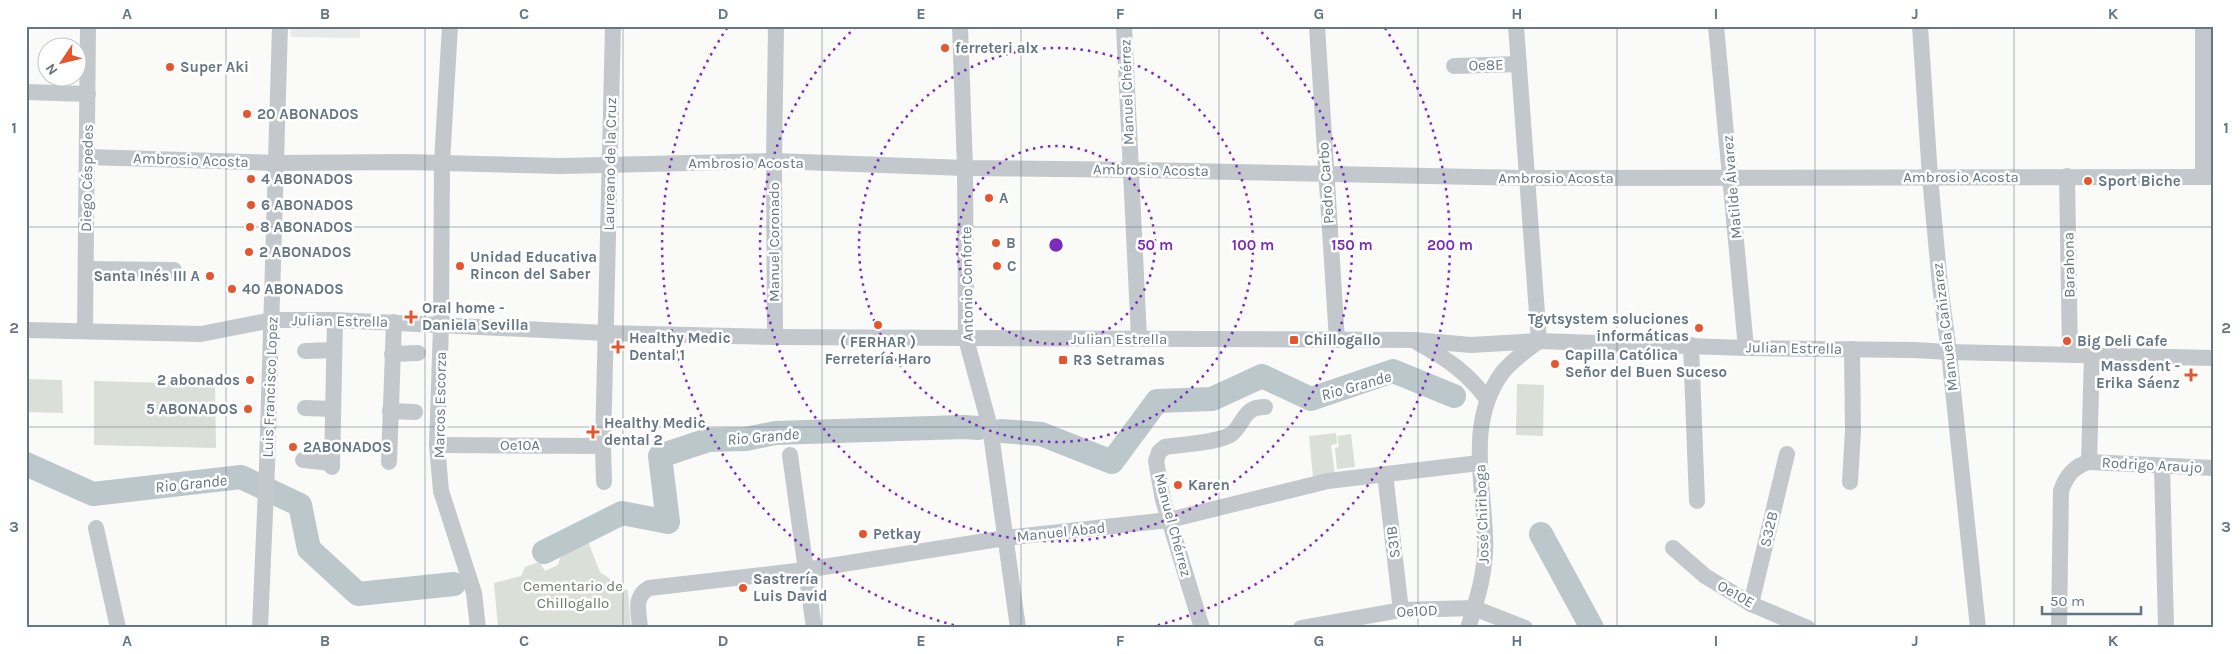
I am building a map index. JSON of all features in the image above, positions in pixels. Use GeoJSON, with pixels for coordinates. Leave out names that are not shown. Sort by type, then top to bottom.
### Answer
{"type":"FeatureCollection","features":[{"type":"Feature","properties":{"kind":"street","name":"Diego Céspedes"},"geometry":{"type":"LineString","coordinates":[[85,330],[88,26]]}},
{"type":"Feature","properties":{"kind":"street","name":"Luis Francisco Lopez"},"geometry":{"type":"LineString","coordinates":[[260,628],[272,320],[280,26]]}},
{"type":"Feature","properties":{"kind":"street","name":"Marcos Escorza"},"geometry":{"type":"LineString","coordinates":[[450,26],[442,162],[438,445],[441,491],[459,553],[474,593],[478,628]]}},
{"type":"Feature","properties":{"kind":"street","name":"Laureano de la Cruz"},"geometry":{"type":"LineString","coordinates":[[604,482],[605,332],[613,26]]}},
{"type":"Feature","properties":{"kind":"street","name":"Manuel Coronado"},"geometry":{"type":"LineString","coordinates":[[775,337],[774,161],[776,26]]}},
{"type":"Feature","properties":{"kind":"street","name":"Antonio Conforte"},"geometry":{"type":"LineString","coordinates":[[960,26],[965,168],[966,339],[990,427],[1018,628]]}},
{"type":"Feature","properties":{"kind":"street","name":"Manuel Chérrez"},"geometry":{"type":"LineString","coordinates":[[1124,26],[1139,338]]}},
{"type":"Feature","properties":{"kind":"street","name":"Pedro Carbo"},"geometry":{"type":"LineString","coordinates":[[1317,26],[1337,340]]}},
{"type":"Feature","properties":{"kind":"street"},"geometry":{"type":"LineString","coordinates":[[1516,26],[1539,341]]}},
{"type":"Feature","properties":{"kind":"street","name":"Matilde Álvarez"},"geometry":{"type":"LineString","coordinates":[[1716,26],[1746,348]]}},
{"type":"Feature","properties":{"kind":"street","name":"Manuela Cañizarez"},"geometry":{"type":"LineString","coordinates":[[1920,26],[1930,177],[1940,285],[1949,352],[1978,628]]}},
{"type":"Feature","properties":{"kind":"street"},"geometry":{"type":"LineString","coordinates":[[2203,26],[2208,177]]}},
{"type":"Feature","properties":{"kind":"street","name":"Oe8E"},"geometry":{"type":"LineString","coordinates":[[1454,66],[1519,64]]}},
{"type":"Feature","properties":{"kind":"street"},"geometry":{"type":"LineString","coordinates":[[26,92],[88,94]]}},
{"type":"Feature","properties":{"kind":"street","name":"Ambrosio Acosta"},"geometry":{"type":"LineString","coordinates":[[88,157],[277,163],[442,162],[561,166],[774,161],[965,168],[1527,178],[2208,177]]}},
{"type":"Feature","properties":{"kind":"street","name":"Barahona"},"geometry":{"type":"LineString","coordinates":[[2067,176],[2070,354]]}},
{"type":"Feature","properties":{"kind":"street"},"geometry":{"type":"LineString","coordinates":[[86,270],[174,270]]}},
{"type":"Feature","properties":{"kind":"street","name":"Julian Estrella"},"geometry":{"type":"LineString","coordinates":[[26,330],[202,334],[272,320],[335,320],[441,326],[775,337],[1414,340],[1471,345],[1539,341],[1746,348],[2214,358]]}},
{"type":"Feature","properties":{"kind":"street"},"geometry":{"type":"LineString","coordinates":[[304,460],[332,465],[335,320]]}},
{"type":"Feature","properties":{"kind":"street"},"geometry":{"type":"LineString","coordinates":[[389,462],[394,322]]}},
{"type":"Feature","properties":{"kind":"street"},"geometry":{"type":"LineString","coordinates":[[1414,340],[1460,368],[1475,382],[1487,399]]}},
{"type":"Feature","properties":{"kind":"street","name":"José Chiriboga"},"geometry":{"type":"LineString","coordinates":[[1468,628],[1484,573],[1486,536],[1479,463],[1481,427],[1487,399],[1503,373],[1518,357],[1539,341]]}},
{"type":"Feature","properties":{"kind":"street"},"geometry":{"type":"LineString","coordinates":[[1691,346],[1697,501]]}},
{"type":"Feature","properties":{"kind":"street"},"geometry":{"type":"LineString","coordinates":[[1850,482],[1854,431],[1852,349]]}},
{"type":"Feature","properties":{"kind":"street"},"geometry":{"type":"LineString","coordinates":[[305,351],[334,350]]}},
{"type":"Feature","properties":{"kind":"street"},"geometry":{"type":"LineString","coordinates":[[392,354],[418,353]]}},
{"type":"Feature","properties":{"kind":"street"},"geometry":{"type":"LineString","coordinates":[[2059,628],[2061,491],[2064,481],[2072,470],[2080,464],[2089,462],[2092,354]]}},
{"type":"Feature","properties":{"kind":"street","name":"Manuel Chérrez"},"geometry":{"type":"LineString","coordinates":[[1202,628],[1163,500],[1156,461],[1159,452],[1165,447],[1220,440],[1233,434],[1246,414],[1259,406],[1265,407]]}},
{"type":"Feature","properties":{"kind":"street"},"geometry":{"type":"LineString","coordinates":[[305,408],[333,409]]}},
{"type":"Feature","properties":{"kind":"street"},"geometry":{"type":"LineString","coordinates":[[390,411],[415,412]]}},
{"type":"Feature","properties":{"kind":"street","name":"Oe10A"},"geometry":{"type":"LineString","coordinates":[[438,445],[603,446]]}},
{"type":"Feature","properties":{"kind":"street","name":"S32B"},"geometry":{"type":"LineString","coordinates":[[1751,604],[1787,454]]}},
{"type":"Feature","properties":{"kind":"street"},"geometry":{"type":"LineString","coordinates":[[790,455],[814,628]]}},
{"type":"Feature","properties":{"kind":"street","name":"Rodrigo Araujo"},"geometry":{"type":"LineString","coordinates":[[2089,462],[2214,468]]}},
{"type":"Feature","properties":{"kind":"street","name":"Manuel Abad"},"geometry":{"type":"LineString","coordinates":[[640,628],[638,600],[641,592],[649,588],[805,570],[1005,538],[1169,520],[1328,481],[1479,463]]}},
{"type":"Feature","properties":{"kind":"street"},"geometry":{"type":"LineString","coordinates":[[2162,466],[2166,628]]}},
{"type":"Feature","properties":{"kind":"street","name":"S31B"},"geometry":{"type":"LineString","coordinates":[[1385,474],[1402,610]]}},
{"type":"Feature","properties":{"kind":"street"},"geometry":{"type":"LineString","coordinates":[[96,528],[118,628]]}},
{"type":"Feature","properties":{"kind":"street","name":"Oe10E"},"geometry":{"type":"LineString","coordinates":[[1673,548],[1705,576],[1751,604],[1808,628]]}},
{"type":"Feature","properties":{"kind":"street"},"geometry":{"type":"LineString","coordinates":[[1474,608],[1525,628]]}},
{"type":"Feature","properties":{"kind":"street","name":"Oe10D"},"geometry":{"type":"LineString","coordinates":[[1301,628],[1402,610],[1474,608]]}},
{"type":"Feature","properties":{"kind":"shaded area"},"geometry":{"type":"Polygon","coordinates":[[[290,26],[360,26],[360,38],[291,37],[290,26]]]}},
{"type":"Feature","properties":{"kind":"green space"},"geometry":{"type":"Polygon","coordinates":[[[26,379],[62,380],[63,413],[26,412],[26,379]]]}},
{"type":"Feature","properties":{"kind":"green space"},"geometry":{"type":"Polygon","coordinates":[[[94,381],[215,384],[216,448],[94,445],[94,381]]]}},
{"type":"Feature","properties":{"kind":"green space"},"geometry":{"type":"Polygon","coordinates":[[[1517,384],[1544,385],[1543,436],[1516,435],[1517,384]]]}},
{"type":"Feature","properties":{"kind":"green space"},"geometry":{"type":"Polygon","coordinates":[[[1336,433],[1337,444],[1331,445],[1335,475],[1313,477],[1309,436],[1336,433]]]}},
{"type":"Feature","properties":{"kind":"green space"},"geometry":{"type":"Polygon","coordinates":[[[1351,434],[1355,467],[1337,469],[1335,448],[1339,447],[1337,436],[1351,434]]]}},
{"type":"Feature","properties":{"kind":"green space","name":"Cementario de Chillogallo"},"geometry":{"type":"Polygon","coordinates":[[[587,539],[600,572],[628,591],[631,628],[498,628],[494,583],[521,576],[525,567],[539,562],[545,571],[558,565],[560,558],[587,539]]]}},
{"type":"Feature","properties":{"kind":"waterway","name":"Rio Grande"},"geometry":{"type":"LineString","coordinates":[[1001,431],[1041,434],[1112,462],[1157,401],[1212,399],[1262,376],[1311,399],[1393,371],[1454,396]]}},
{"type":"Feature","properties":{"kind":"waterway","name":"Rio Grande"},"geometry":{"type":"LineString","coordinates":[[544,552],[622,513],[668,522],[660,456],[708,440],[746,439],[775,433],[979,428]]}},
{"type":"Feature","properties":{"kind":"waterway","name":"Rio Grande"},"geometry":{"type":"LineString","coordinates":[[26,464],[93,494],[241,477],[300,505],[309,549],[358,594],[454,584]]}},
{"type":"Feature","properties":{"kind":"waterway","name":"Rio Grande"},"geometry":{"type":"LineString","coordinates":[[1541,534],[1592,628]]}},
{"type":"Feature","properties":{"kind":"place","name":"ferreteri alx"},"geometry":{"type":"Point","coordinates":[945,48]}},
{"type":"Feature","properties":{"kind":"place","name":"Super Aki"},"geometry":{"type":"Point","coordinates":[170,67]}},
{"type":"Feature","properties":{"kind":"place","name":"20 ABONADOS"},"geometry":{"type":"Point","coordinates":[247,114]}},
{"type":"Feature","properties":{"kind":"place","name":"4 ABONADOS"},"geometry":{"type":"Point","coordinates":[251,179]}},
{"type":"Feature","properties":{"kind":"place","name":"Sport Biche"},"geometry":{"type":"Point","coordinates":[2088,181]}},
{"type":"Feature","properties":{"kind":"place","name":"A"},"geometry":{"type":"Point","coordinates":[989,198]}},
{"type":"Feature","properties":{"kind":"place","name":"6 ABONADOS"},"geometry":{"type":"Point","coordinates":[251,205]}},
{"type":"Feature","properties":{"kind":"place","name":"8 ABONADOS"},"geometry":{"type":"Point","coordinates":[250,227]}},
{"type":"Feature","properties":{"kind":"place","name":"B"},"geometry":{"type":"Point","coordinates":[996,243]}},
{"type":"Feature","properties":{"kind":"place","name":"2 ABONADOS"},"geometry":{"type":"Point","coordinates":[249,252]}},
{"type":"Feature","properties":{"kind":"place","name":"Unidad Educativa Rincon del Saber"},"geometry":{"type":"Point","coordinates":[460,266]}},
{"type":"Feature","properties":{"kind":"place","name":"C"},"geometry":{"type":"Point","coordinates":[997,266]}},
{"type":"Feature","properties":{"kind":"place","name":"Santa Inés III A"},"geometry":{"type":"Point","coordinates":[210,276]}},
{"type":"Feature","properties":{"kind":"place","name":"40 ABONADOS"},"geometry":{"type":"Point","coordinates":[232,289]}},
{"type":"Feature","properties":{"kind":"place","name":"Oral home - Daniela Sevilla"},"geometry":{"type":"Point","coordinates":[411,317]}},
{"type":"Feature","properties":{"kind":"place","name":"( FERHAR ) Ferretería Haro"},"geometry":{"type":"Point","coordinates":[878,325]}},
{"type":"Feature","properties":{"kind":"place","name":"Tgvtsystem soluciones informáticas"},"geometry":{"type":"Point","coordinates":[1699,328]}},
{"type":"Feature","properties":{"kind":"place","name":"Chillogallo"},"geometry":{"type":"Point","coordinates":[1294,340]}},
{"type":"Feature","properties":{"kind":"place","name":"Big Deli Cafe"},"geometry":{"type":"Point","coordinates":[2067,341]}},
{"type":"Feature","properties":{"kind":"place","name":"Healthy Medic Dental 1"},"geometry":{"type":"Point","coordinates":[618,347]}},
{"type":"Feature","properties":{"kind":"place","name":"R3 Setramas"},"geometry":{"type":"Point","coordinates":[1063,360]}},
{"type":"Feature","properties":{"kind":"place","name":"Capilla Católica Señor del Buen Suceso"},"geometry":{"type":"Point","coordinates":[1555,364]}},
{"type":"Feature","properties":{"kind":"place","name":"Massdent - Erika Sáenz"},"geometry":{"type":"Point","coordinates":[2191,375]}},
{"type":"Feature","properties":{"kind":"place","name":"2 abonados"},"geometry":{"type":"Point","coordinates":[250,380]}},
{"type":"Feature","properties":{"kind":"place","name":"5 ABONADOS"},"geometry":{"type":"Point","coordinates":[248,409]}},
{"type":"Feature","properties":{"kind":"place","name":"Healthy Medic dental 2"},"geometry":{"type":"Point","coordinates":[593,432]}},
{"type":"Feature","properties":{"kind":"place","name":"2ABONADOS"},"geometry":{"type":"Point","coordinates":[293,447]}},
{"type":"Feature","properties":{"kind":"place","name":"Karen"},"geometry":{"type":"Point","coordinates":[1178,485]}},
{"type":"Feature","properties":{"kind":"place","name":"Petkay"},"geometry":{"type":"Point","coordinates":[863,534]}},
{"type":"Feature","properties":{"kind":"place","name":"Sastrería Luis David"},"geometry":{"type":"Point","coordinates":[743,588]}}]}
